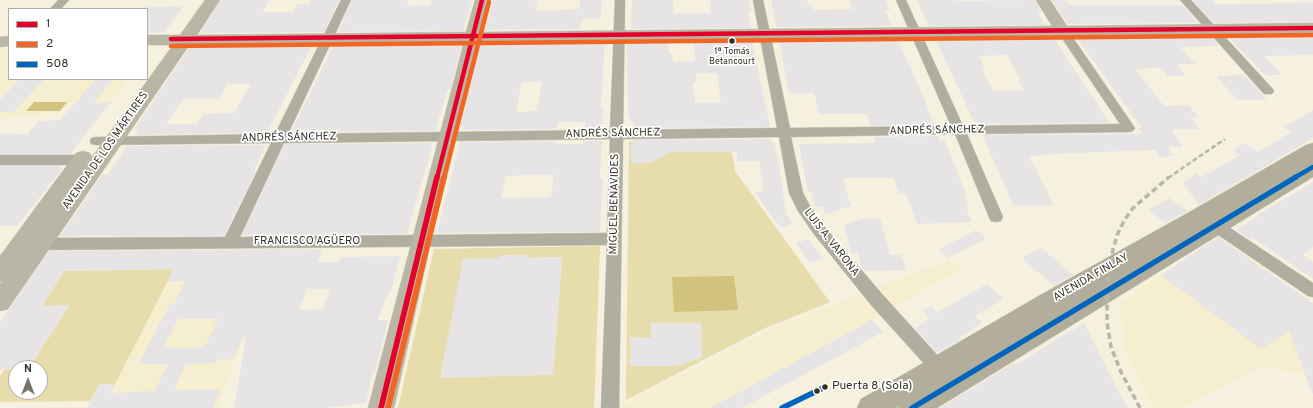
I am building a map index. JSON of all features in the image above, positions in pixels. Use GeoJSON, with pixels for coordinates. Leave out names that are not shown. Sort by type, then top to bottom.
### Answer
{"type":"FeatureCollection","features":[{"type":"Feature","properties":{"kind":"main road","name":"AVENIDA FINLAY"},"geometry":{"type":"LineString","coordinates":[[1209,221],[1313,150]]}},
{"type":"Feature","properties":{"kind":"main road","name":"AVENIDA FINLAY"},"geometry":{"type":"LineString","coordinates":[[870,408],[939,376],[1209,221],[1313,168]]}},
{"type":"Feature","properties":{"kind":"main road","name":"AVENIDA FINLAY"},"geometry":{"type":"LineString","coordinates":[[912,408],[939,376]]}},
{"type":"Feature","properties":{"kind":"street"},"geometry":{"type":"LineString","coordinates":[[56,8],[64,0]]}},
{"type":"Feature","properties":{"kind":"street","name":"AVENIDA DE LOS MÁRTIRES"},"geometry":{"type":"LineString","coordinates":[[148,80],[178,39],[200,0]]}},
{"type":"Feature","properties":{"kind":"street","name":"AVENIDA DE LOS MÁRTIRES"},"geometry":{"type":"LineString","coordinates":[[148,70],[213,0]]}},
{"type":"Feature","properties":{"kind":"street"},"geometry":{"type":"LineString","coordinates":[[230,242],[346,0]]}},
{"type":"Feature","properties":{"kind":"street"},"geometry":{"type":"LineString","coordinates":[[381,408],[421,241],[482,0]]}},
{"type":"Feature","properties":{"kind":"street","name":"MIGUEL BENAVIDES"},"geometry":{"type":"LineString","coordinates":[[610,408],[620,0]]}},
{"type":"Feature","properties":{"kind":"street","name":"LUIS A. VARONA"},"geometry":{"type":"LineString","coordinates":[[758,0],[796,193],[802,207],[939,376]]}},
{"type":"Feature","properties":{"kind":"street"},"geometry":{"type":"LineString","coordinates":[[901,0],[959,130],[996,218]]}},
{"type":"Feature","properties":{"kind":"street"},"geometry":{"type":"LineString","coordinates":[[1043,0],[1062,31]]}},
{"type":"Feature","properties":{"kind":"street"},"geometry":{"type":"LineString","coordinates":[[1185,0],[1268,91]]}},
{"type":"Feature","properties":{"kind":"street"},"geometry":{"type":"LineString","coordinates":[[148,40],[1313,28]]}},
{"type":"Feature","properties":{"kind":"street","name":"ANDRÉS SÁNCHEZ"},"geometry":{"type":"LineString","coordinates":[[104,140],[1129,128],[1062,31]]}},
{"type":"Feature","properties":{"kind":"street","name":"AVENIDA DE LOS MÁRTIRES"},"geometry":{"type":"LineString","coordinates":[[0,302],[31,244],[82,160],[104,140],[140,80]]}},
{"type":"Feature","properties":{"kind":"street","name":"AVENIDA DE LOS MÁRTIRES"},"geometry":{"type":"LineString","coordinates":[[0,273],[31,244],[148,80]]}},
{"type":"Feature","properties":{"kind":"street"},"geometry":{"type":"LineString","coordinates":[[1,161],[82,160]]}},
{"type":"Feature","properties":{"kind":"street"},"geometry":{"type":"LineString","coordinates":[[1209,221],[1313,291]]}},
{"type":"Feature","properties":{"kind":"street","name":"FRANCISCO AGÜERO"},"geometry":{"type":"LineString","coordinates":[[0,244],[614,240]]}},
{"type":"Feature","properties":{"kind":"shaded area"},"geometry":{"type":"Polygon","coordinates":[[[0,48],[8,48],[8,80],[127,80],[111,102],[69,103],[61,113],[23,115],[0,119],[0,48]]]}},
{"type":"Feature","properties":{"kind":"shaded area"},"geometry":{"type":"Polygon","coordinates":[[[34,102],[67,102],[60,111],[26,111],[34,102]]]}},
{"type":"Feature","properties":{"kind":"shaded area"},"geometry":{"type":"Polygon","coordinates":[[[730,141],[735,171],[830,302],[765,328],[626,400],[629,142],[730,141]]]}},
{"type":"Feature","properties":{"kind":"shaded area"},"geometry":{"type":"Polygon","coordinates":[[[1220,236],[1313,303],[1313,377],[1263,365],[1180,408],[1152,408],[1125,353],[1120,302],[1220,236]]]}},
{"type":"Feature","properties":{"kind":"shaded area"},"geometry":{"type":"Polygon","coordinates":[[[600,246],[594,408],[398,408],[434,249],[600,246]],[[512,255],[499,256],[498,258],[553,375],[562,257],[527,258],[512,255]]]}},
{"type":"Feature","properties":{"kind":"shaded area"},"geometry":{"type":"Polygon","coordinates":[[[277,251],[217,408],[102,408],[183,253],[277,251]]]}},
{"type":"Feature","properties":{"kind":"shaded area"},"geometry":{"type":"Polygon","coordinates":[[[951,259],[962,268],[872,320],[710,408],[617,408],[776,327],[951,259]]]}},
{"type":"Feature","properties":{"kind":"shaded area"},"geometry":{"type":"Polygon","coordinates":[[[174,269],[115,384],[100,384],[90,401],[0,402],[0,376],[5,369],[8,369],[8,400],[48,400],[48,360],[34,360],[69,306],[42,306],[64,271],[174,269]]]}},
{"type":"Feature","properties":{"kind":"shaded area"},"geometry":{"type":"Polygon","coordinates":[[[734,276],[738,310],[674,312],[672,277],[734,276]]]}},
{"type":"Feature","properties":{"kind":"building"},"geometry":{"type":"Polygon","coordinates":[[[221,0],[269,0],[263,12],[293,12],[298,4],[309,4],[311,0],[339,0],[324,32],[200,33],[221,0]]]}},
{"type":"Feature","properties":{"kind":"building"},"geometry":{"type":"Polygon","coordinates":[[[352,0],[409,0],[407,6],[430,5],[432,0],[473,0],[463,31],[338,32],[352,0]]]}},
{"type":"Feature","properties":{"kind":"building"},"geometry":{"type":"Polygon","coordinates":[[[493,0],[535,0],[534,2],[538,2],[536,11],[579,9],[580,0],[602,0],[601,19],[582,19],[580,29],[485,30],[493,0]]]}},
{"type":"Feature","properties":{"kind":"building"},"geometry":{"type":"Polygon","coordinates":[[[632,0],[673,0],[674,13],[711,13],[710,0],[749,0],[751,11],[748,11],[751,28],[631,29],[632,0]]]}},
{"type":"Feature","properties":{"kind":"building"},"geometry":{"type":"Polygon","coordinates":[[[771,0],[807,0],[810,7],[813,7],[814,10],[852,9],[849,0],[886,0],[890,10],[885,10],[892,26],[776,27],[771,0]]]}},
{"type":"Feature","properties":{"kind":"building"},"geometry":{"type":"Polygon","coordinates":[[[917,0],[1035,0],[1041,11],[1038,13],[1045,25],[929,26],[917,0]]]}},
{"type":"Feature","properties":{"kind":"building"},"geometry":{"type":"Polygon","coordinates":[[[1052,0],[1065,0],[1069,5],[1182,5],[1198,23],[1068,24],[1052,0]]]}},
{"type":"Feature","properties":{"kind":"building"},"geometry":{"type":"Polygon","coordinates":[[[1193,0],[1212,0],[1215,4],[1313,3],[1313,22],[1214,23],[1193,0]]]}},
{"type":"Feature","properties":{"kind":"building"},"geometry":{"type":"Polygon","coordinates":[[[183,6],[165,32],[148,33],[147,7],[183,6]]]}},
{"type":"Feature","properties":{"kind":"building"},"geometry":{"type":"Polygon","coordinates":[[[1313,34],[1313,55],[1264,56],[1282,75],[1265,75],[1226,35],[1313,34]]]}},
{"type":"Feature","properties":{"kind":"building"},"geometry":{"type":"Polygon","coordinates":[[[1210,35],[1219,46],[1180,47],[1195,64],[1177,64],[1186,76],[1168,76],[1162,68],[1135,69],[1164,106],[1189,105],[1198,117],[1190,117],[1199,129],[1171,129],[1183,147],[1167,147],[1174,156],[1160,157],[1156,150],[1029,156],[1054,205],[1014,206],[982,135],[1143,134],[1138,128],[1142,128],[1076,37],[1210,35]]]}},
{"type":"Feature","properties":{"kind":"building"},"geometry":{"type":"Polygon","coordinates":[[[1053,37],[1110,123],[977,124],[974,122],[935,38],[1053,37]],[[1007,55],[979,56],[985,69],[982,69],[993,91],[1024,90],[1018,80],[1021,80],[1007,55]]]}},
{"type":"Feature","properties":{"kind":"building"},"geometry":{"type":"Polygon","coordinates":[[[897,38],[924,98],[934,125],[871,126],[867,114],[819,114],[814,93],[789,93],[779,40],[897,38]]]}},
{"type":"Feature","properties":{"kind":"building"},"geometry":{"type":"Polygon","coordinates":[[[693,40],[752,40],[770,127],[633,128],[634,125],[628,116],[627,44],[631,44],[631,41],[668,41],[669,54],[672,54],[673,62],[695,61],[693,40]],[[696,73],[697,82],[693,82],[695,103],[721,103],[717,73],[696,73]]]}},
{"type":"Feature","properties":{"kind":"building"},"geometry":{"type":"Polygon","coordinates":[[[481,42],[605,43],[601,107],[603,107],[602,129],[584,129],[585,122],[558,122],[557,129],[463,130],[463,127],[460,127],[481,42]],[[522,82],[516,112],[537,111],[542,82],[522,82]]]}},
{"type":"Feature","properties":{"kind":"building"},"geometry":{"type":"Polygon","coordinates":[[[334,44],[462,45],[450,89],[448,89],[435,131],[291,132],[334,44]]]}},
{"type":"Feature","properties":{"kind":"building"},"geometry":{"type":"Polygon","coordinates":[[[191,45],[312,45],[267,133],[135,135],[139,129],[134,129],[191,45]],[[228,84],[219,99],[184,99],[166,124],[197,124],[204,114],[234,113],[251,84],[228,84]]]}},
{"type":"Feature","properties":{"kind":"building"},"geometry":{"type":"Polygon","coordinates":[[[1244,75],[1267,100],[1237,100],[1216,76],[1244,75]]]}},
{"type":"Feature","properties":{"kind":"building"},"geometry":{"type":"Polygon","coordinates":[[[19,80],[43,80],[14,112],[0,112],[0,100],[19,80]]]}},
{"type":"Feature","properties":{"kind":"building"},"geometry":{"type":"Polygon","coordinates":[[[95,80],[112,80],[94,103],[111,102],[70,154],[0,154],[0,136],[3,133],[27,135],[38,121],[60,120],[95,80]]]}},
{"type":"Feature","properties":{"kind":"building"},"geometry":{"type":"Polygon","coordinates":[[[1313,110],[1313,138],[1199,205],[1183,183],[1196,174],[1201,177],[1241,155],[1233,150],[1245,143],[1258,152],[1292,132],[1284,127],[1313,110]]]}},
{"type":"Feature","properties":{"kind":"building"},"geometry":{"type":"Polygon","coordinates":[[[938,136],[940,141],[945,141],[967,197],[964,197],[972,222],[917,224],[906,193],[899,193],[894,178],[843,178],[851,206],[825,214],[823,207],[815,207],[811,192],[808,192],[799,144],[876,143],[874,137],[938,136]]]}},
{"type":"Feature","properties":{"kind":"building"},"geometry":{"type":"Polygon","coordinates":[[[772,139],[779,164],[786,214],[793,224],[780,228],[755,192],[764,191],[759,161],[738,161],[737,152],[671,152],[650,163],[631,163],[631,144],[633,144],[633,140],[772,139]]]}},
{"type":"Feature","properties":{"kind":"building"},"geometry":{"type":"Polygon","coordinates":[[[555,141],[555,144],[583,144],[583,141],[602,141],[600,178],[603,178],[600,232],[437,233],[460,142],[555,141]],[[554,175],[506,176],[501,198],[551,197],[554,175]]]}},
{"type":"Feature","properties":{"kind":"building"},"geometry":{"type":"Polygon","coordinates":[[[432,143],[407,234],[242,235],[285,144],[432,143]]]}},
{"type":"Feature","properties":{"kind":"building"},"geometry":{"type":"Polygon","coordinates":[[[261,145],[260,146],[265,146],[254,170],[256,171],[224,236],[60,236],[103,174],[108,174],[127,146],[261,145]]]}},
{"type":"Feature","properties":{"kind":"building"},"geometry":{"type":"Polygon","coordinates":[[[0,166],[60,166],[59,168],[63,168],[17,226],[0,226],[0,166]]]}},
{"type":"Feature","properties":{"kind":"building"},"geometry":{"type":"Polygon","coordinates":[[[1313,182],[1313,247],[1303,255],[1313,262],[1313,279],[1252,237],[1250,239],[1236,230],[1259,216],[1257,215],[1313,182]]]}},
{"type":"Feature","properties":{"kind":"building"},"geometry":{"type":"Polygon","coordinates":[[[1169,198],[1188,211],[1166,223],[1148,210],[1169,198]]]}},
{"type":"Feature","properties":{"kind":"building"},"geometry":{"type":"Polygon","coordinates":[[[880,218],[890,255],[901,255],[906,270],[865,271],[862,268],[858,253],[851,253],[844,225],[861,219],[880,218]]]}},
{"type":"Feature","properties":{"kind":"building"},"geometry":{"type":"Polygon","coordinates":[[[976,230],[986,239],[948,258],[939,249],[976,230]]]}},
{"type":"Feature","properties":{"kind":"building"},"geometry":{"type":"Polygon","coordinates":[[[1218,237],[1313,303],[1313,393],[1289,330],[1261,349],[1161,275],[1218,237]]]}},
{"type":"Feature","properties":{"kind":"building"},"geometry":{"type":"Polygon","coordinates":[[[808,239],[823,258],[810,263],[796,243],[808,239]]]}},
{"type":"Feature","properties":{"kind":"building"},"geometry":{"type":"Polygon","coordinates":[[[1041,248],[1073,275],[1054,286],[1022,258],[1041,248]]]}},
{"type":"Feature","properties":{"kind":"building"},"geometry":{"type":"Polygon","coordinates":[[[322,249],[317,262],[339,262],[341,257],[400,256],[390,294],[387,294],[378,320],[388,320],[375,372],[372,374],[366,403],[326,408],[234,408],[246,338],[243,337],[233,359],[217,360],[215,363],[186,364],[174,390],[221,389],[213,408],[87,408],[100,384],[115,384],[110,393],[155,391],[168,364],[138,364],[170,304],[174,304],[185,281],[168,281],[174,269],[64,271],[42,306],[69,305],[34,360],[8,360],[8,369],[0,369],[0,323],[49,251],[322,249]],[[307,289],[299,310],[323,309],[330,289],[307,289]],[[178,319],[163,348],[205,347],[218,319],[178,319]]]}},
{"type":"Feature","properties":{"kind":"building"},"geometry":{"type":"Polygon","coordinates":[[[527,255],[527,258],[562,257],[553,375],[440,378],[463,259],[498,258],[499,256],[527,255]]]}},
{"type":"Feature","properties":{"kind":"building"},"geometry":{"type":"Polygon","coordinates":[[[987,284],[1004,299],[975,316],[982,323],[960,337],[962,339],[937,353],[915,328],[930,319],[922,310],[931,306],[937,313],[987,284]]]}},
{"type":"Feature","properties":{"kind":"building"},"geometry":{"type":"Polygon","coordinates":[[[872,320],[883,332],[742,408],[710,408],[872,320]]]}},
{"type":"Feature","properties":{"kind":"building"},"geometry":{"type":"Polygon","coordinates":[[[651,323],[701,323],[702,357],[677,366],[630,366],[630,337],[651,338],[651,323]]]}},
{"type":"Feature","properties":{"kind":"building"},"geometry":{"type":"Polygon","coordinates":[[[1084,323],[1128,408],[940,408],[1013,363],[1015,365],[1084,323]]]}},
{"type":"Feature","properties":{"kind":"railway"},"geometry":{"type":"LineString","coordinates":[[1168,178],[1225,139]]}},
{"type":"Feature","properties":{"kind":"railway"},"geometry":{"type":"LineString","coordinates":[[1140,408],[1121,372],[1111,347],[1107,322],[1107,290],[1113,249],[1118,233],[1125,219],[1133,208],[1169,177]]}},
{"type":"Feature","properties":{"kind":"transit line","name":"1"},"geometry":{"type":"LineString","coordinates":[[381,408],[421,241],[482,0]]}},
{"type":"Feature","properties":{"kind":"transit line","name":"2"},"geometry":{"type":"LineString","coordinates":[[388,408],[428,242],[489,2]]}},
{"type":"Feature","properties":{"kind":"transit line","name":"1"},"geometry":{"type":"LineString","coordinates":[[171,39],[1313,28]]}},
{"type":"Feature","properties":{"kind":"transit line","name":"2"},"geometry":{"type":"LineString","coordinates":[[171,46],[1313,35]]}},
{"type":"Feature","properties":{"kind":"transit line","name":"508"},"geometry":{"type":"LineString","coordinates":[[912,408],[1313,167]]}},
{"type":"Feature","properties":{"kind":"transit line","name":"508"},"geometry":{"type":"LineString","coordinates":[[782,408],[825,387]]}},
{"type":"Feature","properties":{"kind":"place","name":"1ª Tomás Betancourt"},"geometry":{"type":"Point","coordinates":[732,41]}},
{"type":"Feature","properties":{"kind":"place","name":"Puerta 8 (Sola)"},"geometry":{"type":"Point","coordinates":[825,387]}}]}
